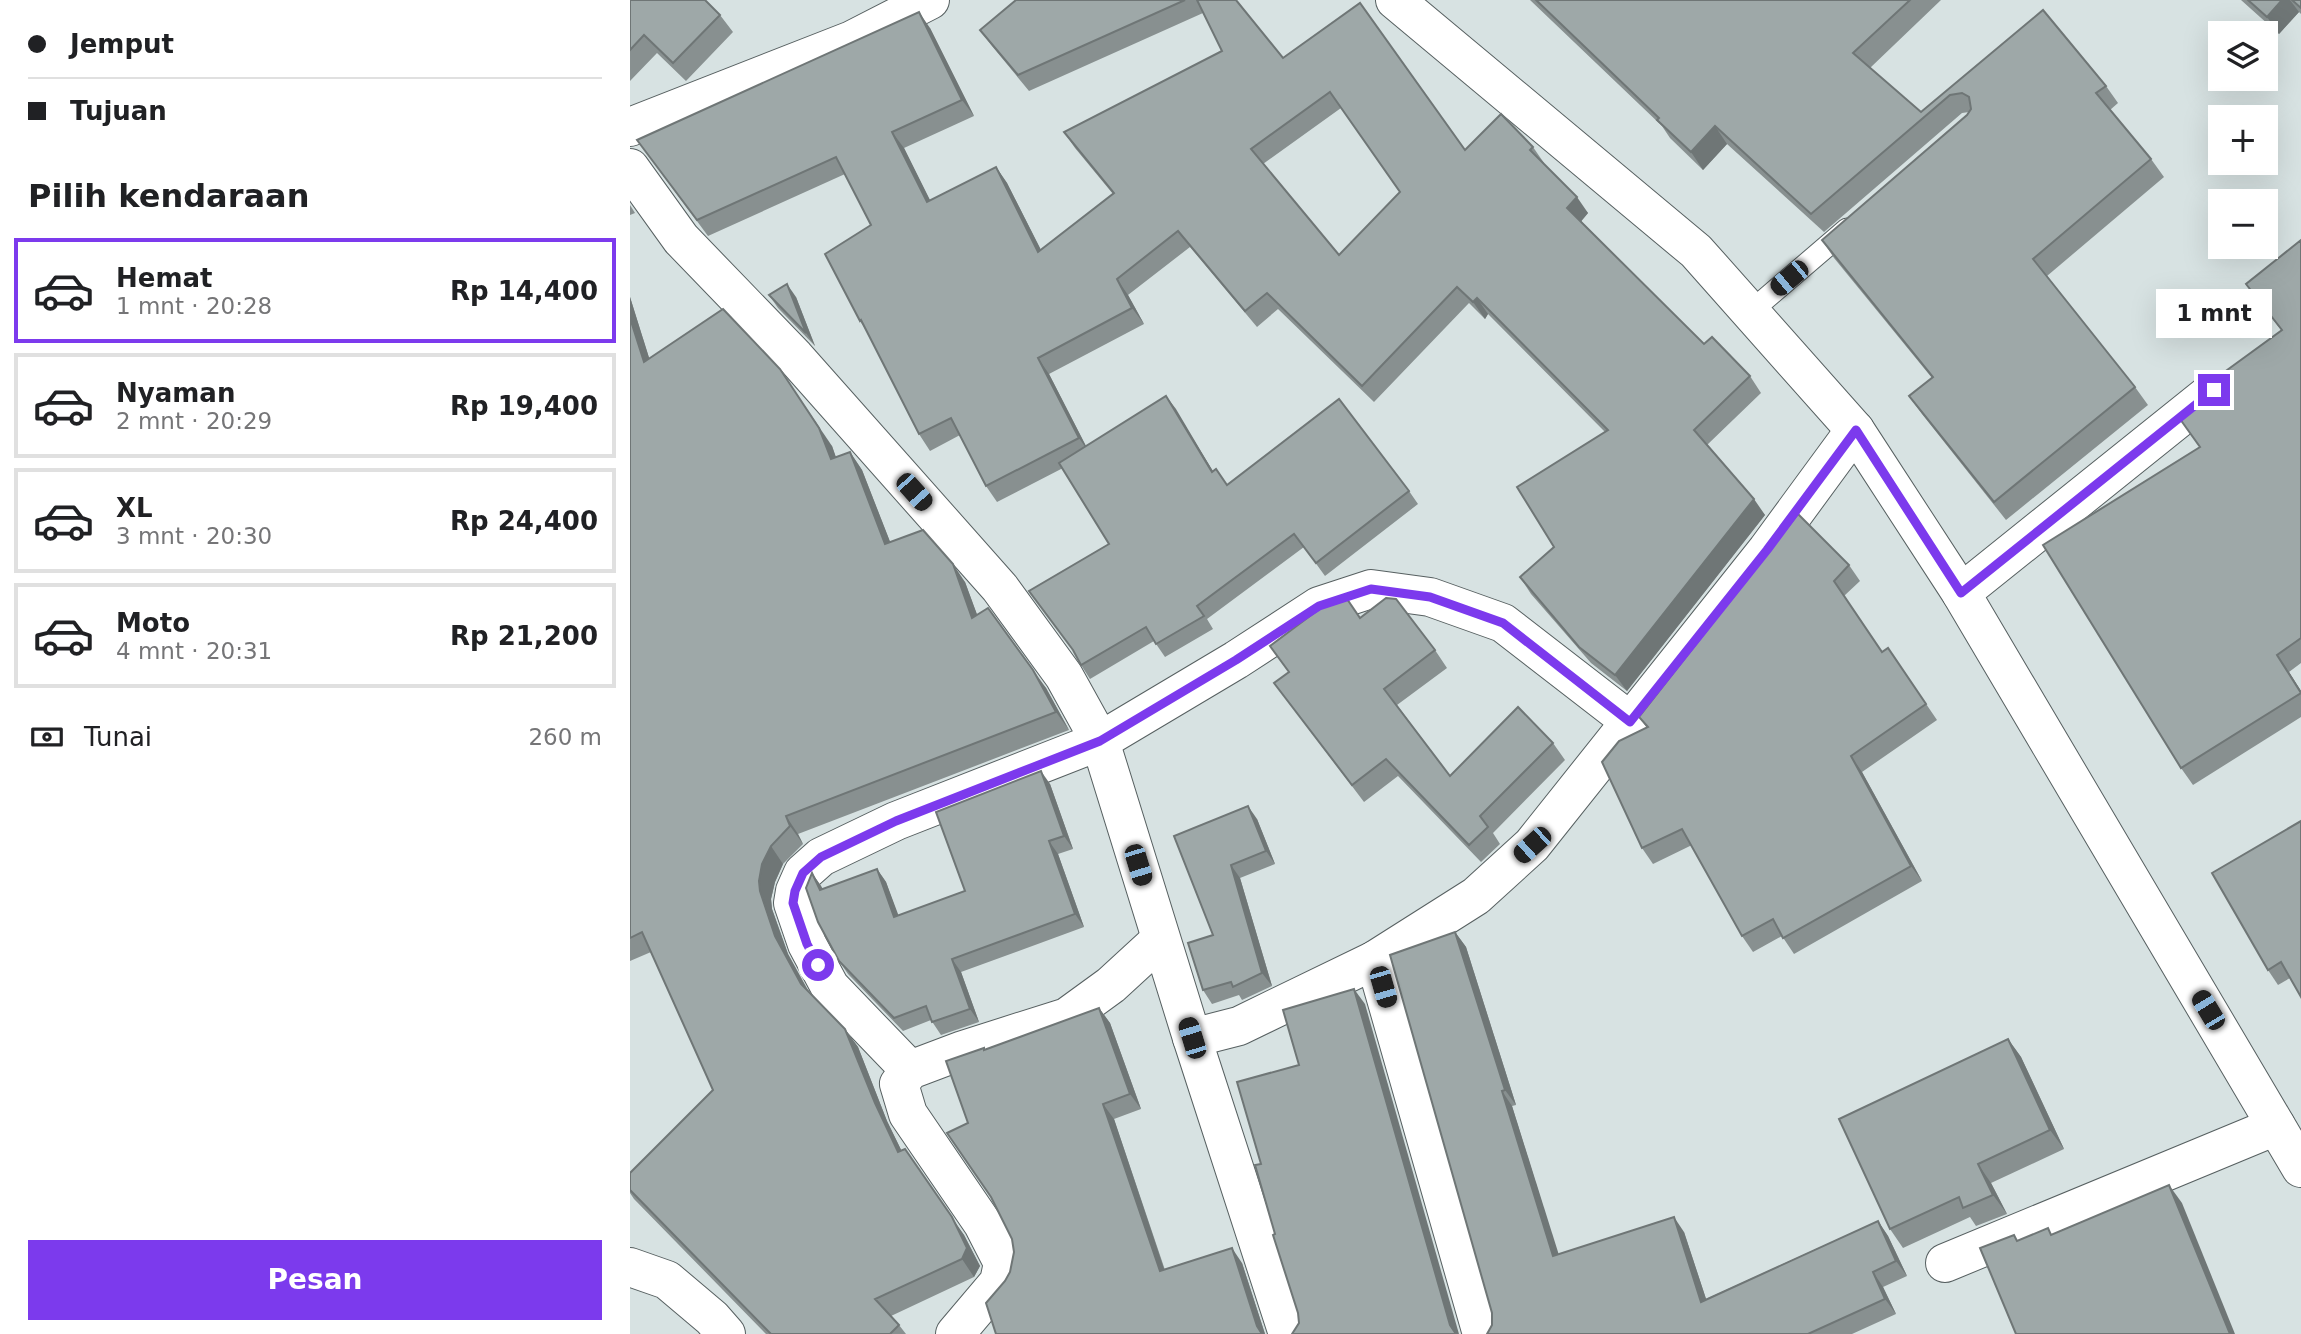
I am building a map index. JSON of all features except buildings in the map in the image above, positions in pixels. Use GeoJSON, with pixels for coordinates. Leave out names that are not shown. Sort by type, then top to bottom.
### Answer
{"type":"FeatureCollection","features":[{"type":"Feature","properties":{"kind":"street"},"geometry":{"type":"LineString","coordinates":[[630,127],[852,40],[930,0]]}},
{"type":"Feature","properties":{"kind":"street"},"geometry":{"type":"LineString","coordinates":[[1395,0],[1696,251],[1856,430],[1961,593],[2301,1168]]}},
{"type":"Feature","properties":{"kind":"street"},"geometry":{"type":"LineString","coordinates":[[630,168],[681,239],[795,357],[1000,588],[1064,676],[1100,741],[1160,940],[1288,1334]]}},
{"type":"Feature","properties":{"kind":"street"},"geometry":{"type":"LineString","coordinates":[[1961,593],[2214,390]]}},
{"type":"Feature","properties":{"kind":"street"},"geometry":{"type":"LineString","coordinates":[[1192,1038],[1240,1026],[1376,960],[1476,896],[1532,845],[1767,550],[1856,430]]}},
{"type":"Feature","properties":{"kind":"street"},"geometry":{"type":"LineString","coordinates":[[910,1070],[830,987],[807,944],[793,903],[803,873],[821,857],[896,821],[1100,741],[1236,660],[1319,606],[1371,589],[1430,597],[1503,623],[1630,722]]}},
{"type":"Feature","properties":{"kind":"street"},"geometry":{"type":"LineString","coordinates":[[955,1334],[999,1282],[1003,1263],[983,1224],[908,1114],[899,1084],[910,1070],[1067,1017],[1111,985],[1160,940]]}},
{"type":"Feature","properties":{"kind":"street"},"geometry":{"type":"LineString","coordinates":[[1376,960],[1482,1334]]}},
{"type":"Feature","properties":{"kind":"street"},"geometry":{"type":"LineString","coordinates":[[1945,1263],[2276,1126]]}},
{"type":"Feature","properties":{"kind":"street"},"geometry":{"type":"LineString","coordinates":[[630,1267],[667,1280],[712,1318],[726,1334]]}},
{"type":"Feature","properties":{"kind":"lane"},"geometry":{"type":"LineString","coordinates":[[1749,313],[1865,213]]}},
{"type":"Feature","properties":{"kind":"route"},"geometry":{"type":"LineString","coordinates":[[818,965],[807,944],[793,903],[803,873],[821,857],[896,821],[1100,741],[1236,660],[1319,606],[1371,589],[1430,597],[1503,623],[1630,722],[1767,550],[1856,430],[1961,593],[2214,390]]}}]}
